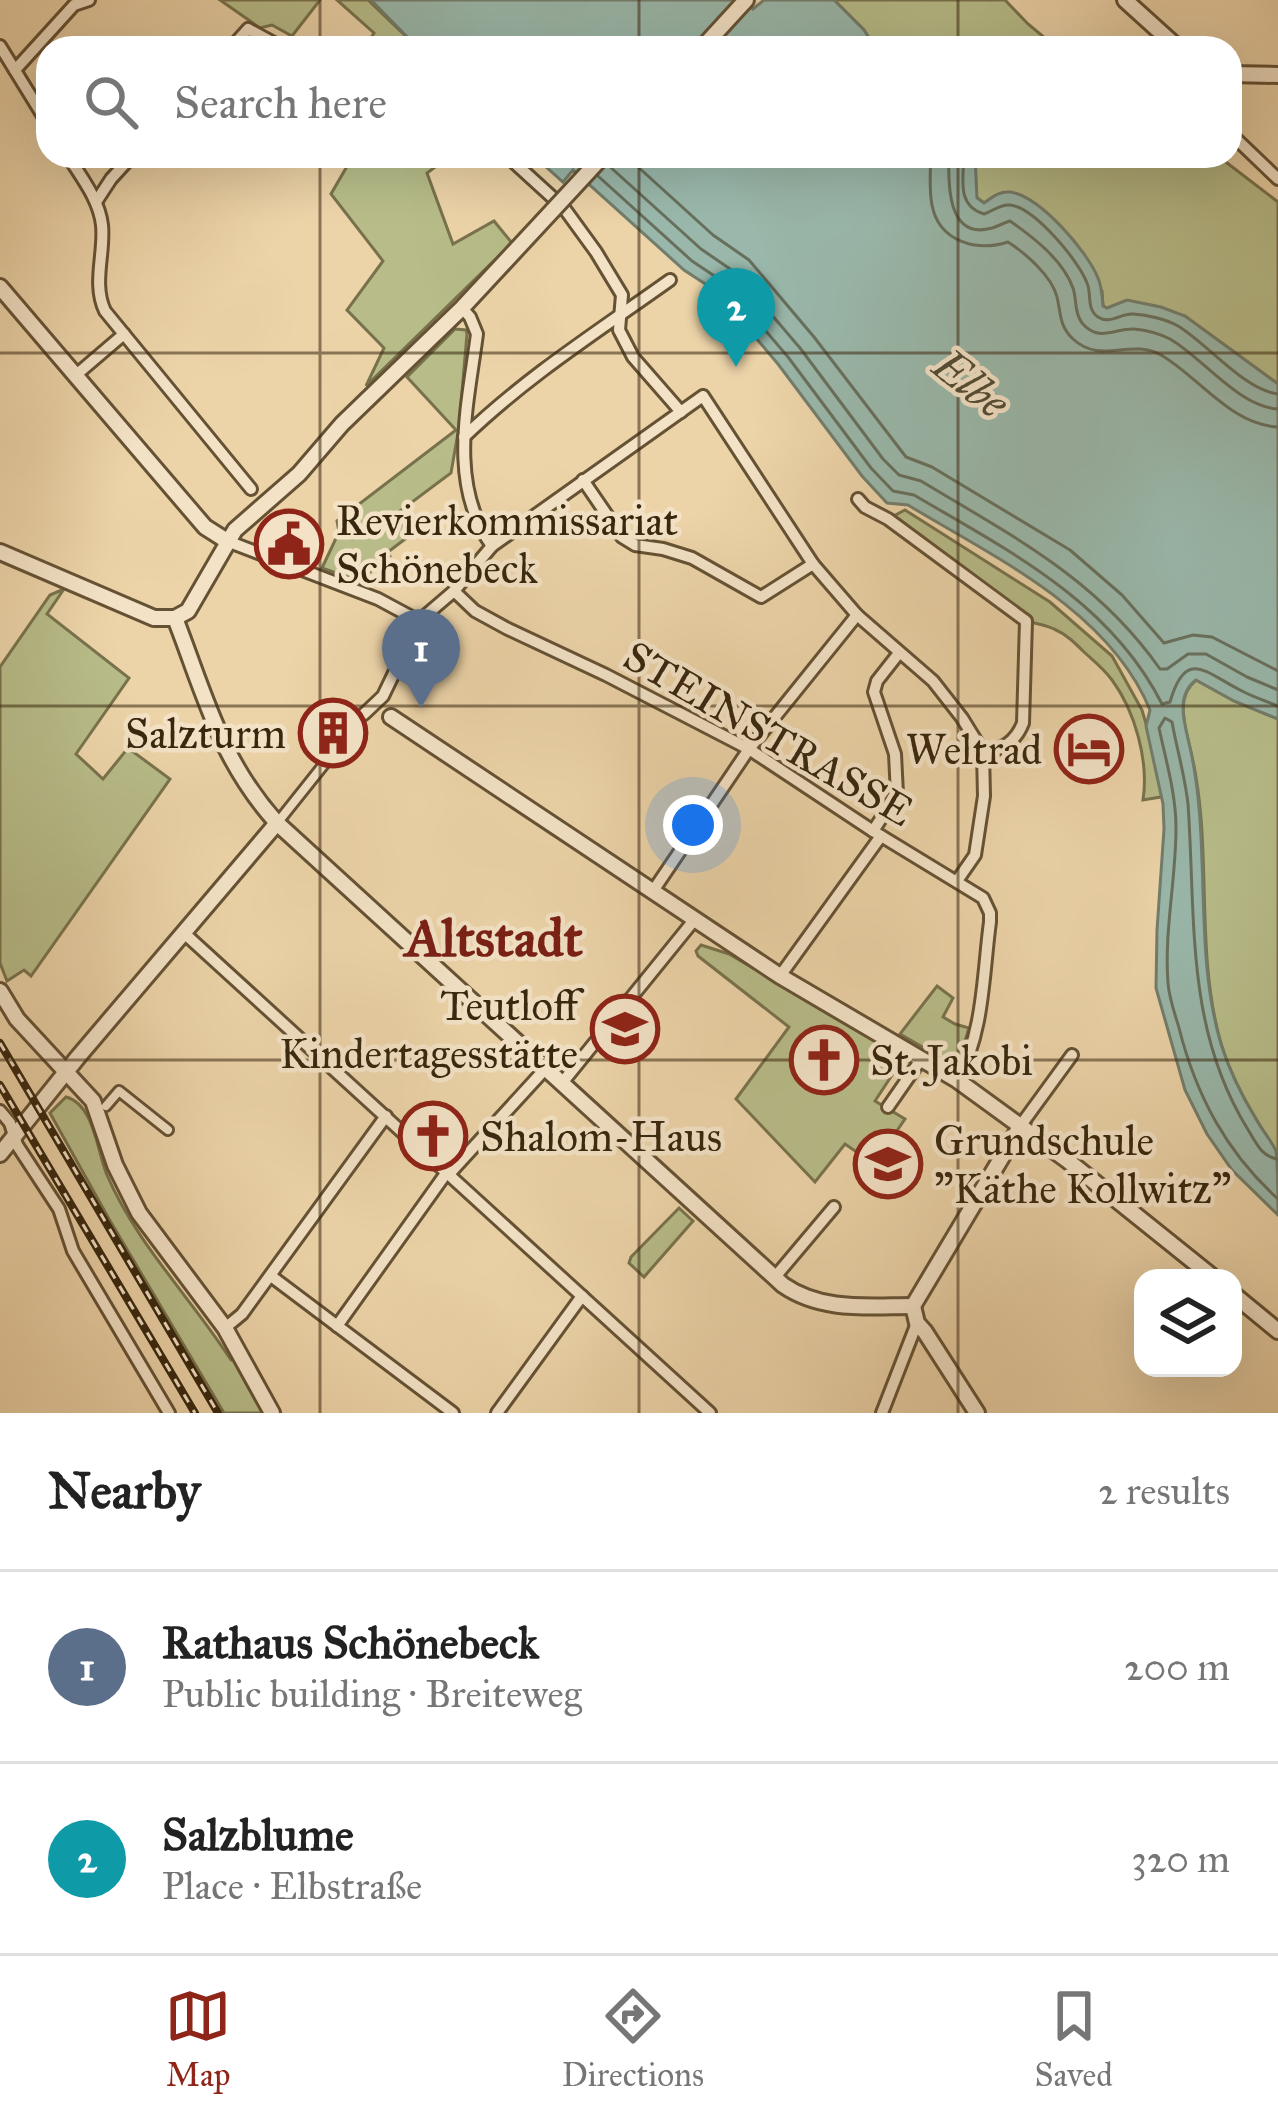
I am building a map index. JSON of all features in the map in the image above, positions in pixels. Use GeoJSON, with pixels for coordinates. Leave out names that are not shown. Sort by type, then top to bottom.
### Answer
{"type":"FeatureCollection","features":[{"type":"Feature","properties":{"kind":"street"},"geometry":{"type":"LineString","coordinates":[[46,36],[74,5],[89,0]]}},
{"type":"Feature","properties":{"kind":"street"},"geometry":{"type":"LineString","coordinates":[[713,36],[746,0]]}},
{"type":"Feature","properties":{"kind":"street"},"geometry":{"type":"LineString","coordinates":[[1125,0],[1165,36]]}},
{"type":"Feature","properties":{"kind":"street"},"geometry":{"type":"LineString","coordinates":[[0,46],[36,104]]}},
{"type":"Feature","properties":{"kind":"street"},"geometry":{"type":"LineString","coordinates":[[15,70],[36,47]]}},
{"type":"Feature","properties":{"kind":"street"},"geometry":{"type":"LineString","coordinates":[[1242,74],[1278,76]]}},
{"type":"Feature","properties":{"kind":"street"},"geometry":{"type":"LineString","coordinates":[[1242,144],[1278,179]]}},
{"type":"Feature","properties":{"kind":"street"},"geometry":{"type":"LineString","coordinates":[[75,168],[96,202],[103,230],[100,302],[251,489]]}},
{"type":"Feature","properties":{"kind":"street"},"geometry":{"type":"LineString","coordinates":[[96,202],[121,168]]}},
{"type":"Feature","properties":{"kind":"street"},"geometry":{"type":"LineString","coordinates":[[521,168],[564,208],[596,252],[622,296],[619,330],[633,357],[681,412]]}},
{"type":"Feature","properties":{"kind":"street"},"geometry":{"type":"LineString","coordinates":[[0,552],[154,618],[175,619],[188,611],[227,541],[246,520],[299,474],[592,168]]}},
{"type":"Feature","properties":{"kind":"street"},"geometry":{"type":"LineString","coordinates":[[464,437],[489,413],[670,280]]}},
{"type":"Feature","properties":{"kind":"street"},"geometry":{"type":"LineString","coordinates":[[0,287],[205,527],[227,541],[378,599],[419,621]]}},
{"type":"Feature","properties":{"kind":"street"},"geometry":{"type":"LineString","coordinates":[[462,308],[477,334],[464,437],[466,485],[492,546]]}},
{"type":"Feature","properties":{"kind":"street"},"geometry":{"type":"LineString","coordinates":[[76,375],[124,334]]}},
{"type":"Feature","properties":{"kind":"street"},"geometry":{"type":"LineString","coordinates":[[0,1154],[364,713],[383,696],[419,621],[492,546],[703,396],[813,564],[856,615],[933,681],[983,752],[984,796],[975,855],[957,881]]}},
{"type":"Feature","properties":{"kind":"street"},"geometry":{"type":"LineString","coordinates":[[583,480],[622,537],[635,545],[692,558],[761,597],[813,564]]}},
{"type":"Feature","properties":{"kind":"street"},"geometry":{"type":"LineString","coordinates":[[858,499],[1026,621],[1023,723],[1012,740],[983,752]]}},
{"type":"Feature","properties":{"kind":"street","name":"STEINSTRASSE"},"geometry":{"type":"LineString","coordinates":[[454,590],[475,611],[749,749],[986,902],[990,922],[978,1016],[957,1080]]}},
{"type":"Feature","properties":{"kind":"street"},"geometry":{"type":"LineString","coordinates":[[652,890],[749,749],[856,615]]}},
{"type":"Feature","properties":{"kind":"street"},"geometry":{"type":"LineString","coordinates":[[175,619],[231,761],[277,824],[800,1296],[816,1302],[913,1306]]}},
{"type":"Feature","properties":{"kind":"street"},"geometry":{"type":"LineString","coordinates":[[780,976],[877,833],[897,794],[895,754],[874,692],[899,653]]}},
{"type":"Feature","properties":{"kind":"street"},"geometry":{"type":"LineString","coordinates":[[383,696],[391,717],[780,976],[957,1080],[1203,1269]]}},
{"type":"Feature","properties":{"kind":"street"},"geometry":{"type":"LineString","coordinates":[[562,1083],[694,919]]}},
{"type":"Feature","properties":{"kind":"street"},"geometry":{"type":"LineString","coordinates":[[184,933],[710,1413]]}},
{"type":"Feature","properties":{"kind":"street"},"geometry":{"type":"LineString","coordinates":[[0,992],[17,1019],[97,1108],[115,1165],[139,1213],[225,1328],[272,1413]]}},
{"type":"Feature","properties":{"kind":"street"},"geometry":{"type":"LineString","coordinates":[[882,1413],[916,1323],[913,1306],[1021,1125],[1072,1055]]}},
{"type":"Feature","properties":{"kind":"street"},"geometry":{"type":"LineString","coordinates":[[888,1107],[922,1058]]}},
{"type":"Feature","properties":{"kind":"street"},"geometry":{"type":"LineString","coordinates":[[338,1326],[448,1173],[546,1068]]}},
{"type":"Feature","properties":{"kind":"street"},"geometry":{"type":"LineString","coordinates":[[106,1106],[119,1091],[168,1130]]}},
{"type":"Feature","properties":{"kind":"street"},"geometry":{"type":"LineString","coordinates":[[0,1112],[59,1210],[73,1251],[169,1413]]}},
{"type":"Feature","properties":{"kind":"street"},"geometry":{"type":"LineString","coordinates":[[225,1328],[271,1276],[386,1117]]}},
{"type":"Feature","properties":{"kind":"street"},"geometry":{"type":"LineString","coordinates":[[775,1277],[834,1207]]}},
{"type":"Feature","properties":{"kind":"street"},"geometry":{"type":"LineString","coordinates":[[271,1276],[453,1413]]}},
{"type":"Feature","properties":{"kind":"street"},"geometry":{"type":"LineString","coordinates":[[497,1413],[582,1296]]}},
{"type":"Feature","properties":{"kind":"street"},"geometry":{"type":"LineString","coordinates":[[1242,1301],[1278,1330]]}},
{"type":"Feature","properties":{"kind":"street"},"geometry":{"type":"LineString","coordinates":[[916,1323],[977,1413]]}},
{"type":"Feature","properties":{"kind":"green space"},"geometry":{"type":"Polygon","coordinates":[[[220,0],[320,0],[292,36],[272,25],[260,28],[220,0]]]}},
{"type":"Feature","properties":{"kind":"green space"},"geometry":{"type":"Polygon","coordinates":[[[337,0],[368,0],[406,36],[374,33],[337,0]]]}},
{"type":"Feature","properties":{"kind":"green space"},"geometry":{"type":"Polygon","coordinates":[[[834,0],[1005,0],[1042,36],[868,36],[834,0]]]}},
{"type":"Feature","properties":{"kind":"green space"},"geometry":{"type":"Polygon","coordinates":[[[346,168],[434,168],[427,173],[453,244],[494,221],[512,243],[366,386],[384,348],[347,310],[383,261],[331,194],[346,168]]]}},
{"type":"Feature","properties":{"kind":"green space"},"geometry":{"type":"Polygon","coordinates":[[[975,168],[1234,168],[1278,202],[1278,384],[1185,316],[1151,306],[1103,306],[1102,291],[1022,196],[1002,194],[984,203],[976,197],[975,168]]]}},
{"type":"Feature","properties":{"kind":"green space"},"geometry":{"type":"Polygon","coordinates":[[[455,329],[467,334],[459,427],[451,473],[396,514],[409,536],[388,552],[390,556],[364,583],[322,568],[339,532],[337,521],[456,430],[407,377],[455,329]]]}},
{"type":"Feature","properties":{"kind":"green space"},"geometry":{"type":"Polygon","coordinates":[[[905,510],[1050,602],[1112,656],[1142,710],[1167,796],[1143,800],[1138,737],[1127,706],[1106,672],[1066,636],[1026,621],[888,519],[905,510]]]}},
{"type":"Feature","properties":{"kind":"green space"},"geometry":{"type":"Polygon","coordinates":[[[64,589],[47,614],[129,678],[76,754],[103,779],[128,748],[170,779],[31,976],[24,970],[7,981],[0,963],[0,667],[50,595],[64,589]]]}},
{"type":"Feature","properties":{"kind":"green space"},"geometry":{"type":"Polygon","coordinates":[[[1196,680],[1278,719],[1278,1155],[1231,1070],[1212,1004],[1201,820],[1183,712],[1186,695],[1196,680]]]}},
{"type":"Feature","properties":{"kind":"green space"},"geometry":{"type":"Polygon","coordinates":[[[701,945],[729,954],[904,1057],[875,1101],[905,1119],[874,1164],[845,1144],[815,1182],[736,1099],[789,1027],[698,956],[701,945]]]}},
{"type":"Feature","properties":{"kind":"green space"},"geometry":{"type":"Polygon","coordinates":[[[937,986],[953,998],[943,1017],[969,1028],[954,1065],[900,1034],[937,986]]]}},
{"type":"Feature","properties":{"kind":"green space"},"geometry":{"type":"Polygon","coordinates":[[[66,1097],[89,1118],[107,1175],[133,1224],[234,1360],[265,1413],[224,1413],[50,1113],[66,1097]]]}},
{"type":"Feature","properties":{"kind":"green space"},"geometry":{"type":"Polygon","coordinates":[[[679,1208],[693,1221],[644,1277],[629,1263],[631,1257],[679,1208]]]}},
{"type":"Feature","properties":{"kind":"water"},"geometry":{"type":"Polygon","coordinates":[[[371,0],[743,0],[753,9],[764,0],[834,0],[868,36],[406,36],[371,0]]]}},
{"type":"Feature","properties":{"kind":"water","name":"Elbe"},"geometry":{"type":"Polygon","coordinates":[[[547,168],[976,168],[977,198],[984,203],[999,193],[1022,196],[1073,240],[1092,267],[1103,306],[1127,300],[1185,316],[1278,384],[1278,719],[1196,680],[1186,692],[1183,707],[1200,815],[1212,1007],[1232,1073],[1276,1151],[1278,1215],[1232,1170],[1207,1134],[1185,1090],[1156,988],[1163,804],[1146,726],[1150,710],[1132,675],[1079,615],[1046,590],[908,505],[887,503],[716,291],[684,270],[573,170],[563,182],[547,168]]]}},
{"type":"Feature","properties":{"kind":"railway"},"geometry":{"type":"LineString","coordinates":[[0,1043],[218,1413]]}},
{"type":"Feature","properties":{"kind":"railway"},"geometry":{"type":"LineString","coordinates":[[0,1085],[195,1413]]}},
{"type":"Feature","properties":{"kind":"place","name":"Salzblume"},"geometry":{"type":"Point","coordinates":[736,367]}},
{"type":"Feature","properties":{"kind":"place","name":"Revierkommissariat Schönebeck"},"geometry":{"type":"Point","coordinates":[289,544]}},
{"type":"Feature","properties":{"kind":"place","name":"Rathaus Schönebeck"},"geometry":{"type":"Point","coordinates":[421,708]}},
{"type":"Feature","properties":{"kind":"place","name":"Salzturm"},"geometry":{"type":"Point","coordinates":[333,733]}},
{"type":"Feature","properties":{"kind":"place","name":"Weltrad"},"geometry":{"type":"Point","coordinates":[1089,749]}},
{"type":"Feature","properties":{"kind":"place","name":"Teutloff Kindertagesstätte"},"geometry":{"type":"Point","coordinates":[625,1029]}},
{"type":"Feature","properties":{"kind":"place","name":"St. Jakobi"},"geometry":{"type":"Point","coordinates":[824,1060]}},
{"type":"Feature","properties":{"kind":"place","name":"Shalom-Haus"},"geometry":{"type":"Point","coordinates":[433,1136]}},
{"type":"Feature","properties":{"kind":"place","name":"Grundschule \"Käthe Kollwitz\""},"geometry":{"type":"Point","coordinates":[888,1164]}},
{"type":"Feature","properties":{"kind":"district","name":"Altstadt"},"geometry":{"type":"Point","coordinates":[494,937]}}]}
